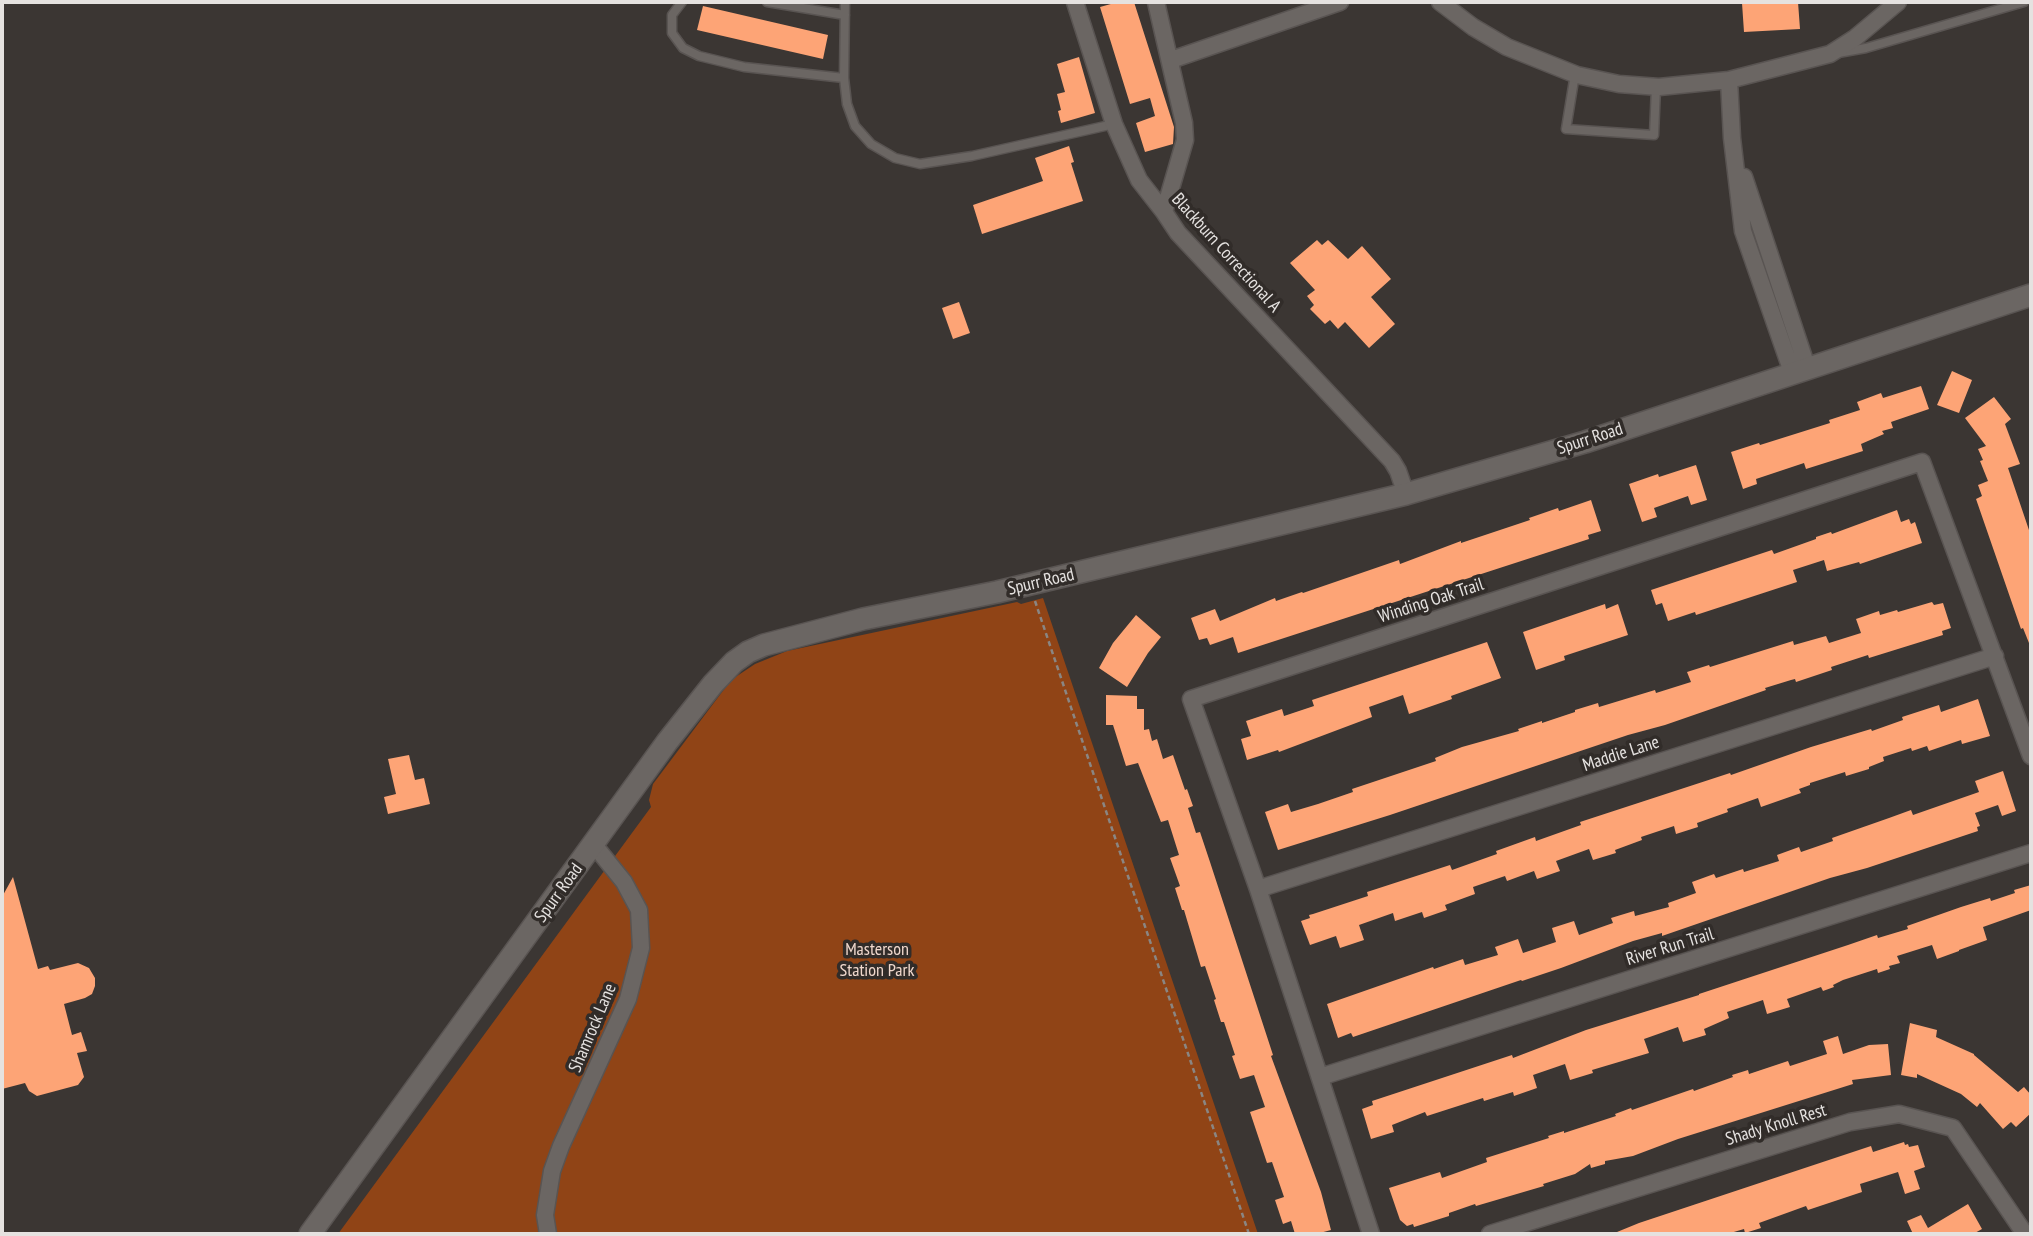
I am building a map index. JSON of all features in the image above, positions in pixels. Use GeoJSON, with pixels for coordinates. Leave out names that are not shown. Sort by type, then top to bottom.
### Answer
{"type":"FeatureCollection","features":[{"type":"Feature","properties":{"kind":"street","name":"Blackburn Correctional A"},"geometry":{"type":"LineString","coordinates":[[1075,2],[1114,124],[1139,180],[1178,233],[1392,461],[1406,494]]}},
{"type":"Feature","properties":{"kind":"street"},"geometry":{"type":"LineString","coordinates":[[1156,2],[1171,60],[1185,140],[1164,212]]}},
{"type":"Feature","properties":{"kind":"street"},"geometry":{"type":"LineString","coordinates":[[1171,60],[1340,2]]}},
{"type":"Feature","properties":{"kind":"street"},"geometry":{"type":"LineString","coordinates":[[1440,2],[1473,27],[1507,47],[1575,74],[1619,84],[1656,87],[1729,80],[1830,54],[1855,38],[1898,2]]}},
{"type":"Feature","properties":{"kind":"street"},"geometry":{"type":"LineString","coordinates":[[1729,80],[1732,138],[1743,231],[1800,370]]}},
{"type":"Feature","properties":{"kind":"street","name":"Spurr Road"},"geometry":{"type":"LineString","coordinates":[[310,1234],[667,742],[713,684],[748,652],[764,645],[863,619],[1030,584],[1406,494],[1585,442],[2031,295]]}},
{"type":"Feature","properties":{"kind":"street","name":"Winding Oak Trail"},"geometry":{"type":"LineString","coordinates":[[1371,1234],[1258,889],[1191,699],[1922,461],[2031,755]]}},
{"type":"Feature","properties":{"kind":"street","name":"Maddie Lane"},"geometry":{"type":"LineString","coordinates":[[1258,889],[1995,656]]}},
{"type":"Feature","properties":{"kind":"street","name":"Shamrock Lane"},"geometry":{"type":"LineString","coordinates":[[548,1234],[545,1214],[552,1171],[628,999],[642,948],[639,910],[624,882],[593,846]]}},
{"type":"Feature","properties":{"kind":"street","name":"River Run Trail"},"geometry":{"type":"LineString","coordinates":[[1320,1077],[2031,853]]}},
{"type":"Feature","properties":{"kind":"street","name":"Shady Knoll Rest"},"geometry":{"type":"LineString","coordinates":[[1490,1234],[1850,1122],[1899,1114],[1953,1128],[2025,1234]]}},
{"type":"Feature","properties":{"kind":"lane"},"geometry":{"type":"LineString","coordinates":[[682,2],[672,15],[672,33],[683,48],[699,56],[744,67],[844,78]]}},
{"type":"Feature","properties":{"kind":"lane"},"geometry":{"type":"LineString","coordinates":[[767,2],[845,15]]}},
{"type":"Feature","properties":{"kind":"lane"},"geometry":{"type":"LineString","coordinates":[[845,2],[844,78],[847,104],[855,126],[871,144],[895,158],[920,164],[972,156],[1114,124]]}},
{"type":"Feature","properties":{"kind":"lane"},"geometry":{"type":"LineString","coordinates":[[1830,54],[1866,48],[2024,2]]}},
{"type":"Feature","properties":{"kind":"lane"},"geometry":{"type":"LineString","coordinates":[[1575,74],[1566,129],[1654,135],[1656,87]]}},
{"type":"Feature","properties":{"kind":"path"},"geometry":{"type":"LineString","coordinates":[[1030,584],[1249,1234]]}},
{"type":"Feature","properties":{"kind":"green space","name":"Masterson Station Park"},"geometry":{"type":"Polygon","coordinates":[[[1043,598],[1258,1234],[338,1234],[651,807],[649,800],[653,784],[731,680],[755,664],[787,651],[1043,598]]]}},
{"type":"Feature","properties":{"kind":"building"},"geometry":{"type":"Polygon","coordinates":[[[1118,2],[1134,2],[1174,127],[1173,144],[1145,152],[1136,123],[1155,116],[1150,98],[1130,104],[1100,7],[1118,2]]]}},
{"type":"Feature","properties":{"kind":"building"},"geometry":{"type":"Polygon","coordinates":[[[1798,2],[1800,29],[1744,32],[1742,3],[1798,2]]]}},
{"type":"Feature","properties":{"kind":"building"},"geometry":{"type":"Polygon","coordinates":[[[703,6],[828,35],[823,59],[697,30],[703,6]]]}},
{"type":"Feature","properties":{"kind":"building"},"geometry":{"type":"Polygon","coordinates":[[[1079,57],[1095,113],[1061,123],[1057,94],[1065,92],[1057,64],[1079,57]]]}},
{"type":"Feature","properties":{"kind":"building"},"geometry":{"type":"Polygon","coordinates":[[[1069,146],[1074,162],[1071,163],[1083,201],[982,234],[973,205],[1043,181],[1035,158],[1069,146]]]}},
{"type":"Feature","properties":{"kind":"building"},"geometry":{"type":"Polygon","coordinates":[[[1317,240],[1322,245],[1328,240],[1348,259],[1362,246],[1391,279],[1371,297],[1395,324],[1369,348],[1345,322],[1338,329],[1330,320],[1325,324],[1310,309],[1314,305],[1307,296],[1315,290],[1290,263],[1317,240]]]}},
{"type":"Feature","properties":{"kind":"building"},"geometry":{"type":"Polygon","coordinates":[[[959,302],[970,333],[953,339],[942,308],[959,302]]]}},
{"type":"Feature","properties":{"kind":"building"},"geometry":{"type":"Polygon","coordinates":[[[1952,371],[1972,380],[1959,413],[1937,405],[1952,371]]]}},
{"type":"Feature","properties":{"kind":"building"},"geometry":{"type":"Polygon","coordinates":[[[1921,386],[1929,409],[1891,422],[1893,428],[1882,431],[1884,434],[1861,444],[1863,451],[1806,469],[1804,463],[1756,479],[1757,484],[1743,489],[1731,452],[1830,423],[1829,420],[1860,410],[1857,402],[1881,393],[1883,398],[1921,386]]]}},
{"type":"Feature","properties":{"kind":"building"},"geometry":{"type":"Polygon","coordinates":[[[1994,397],[2011,419],[2005,424],[2020,464],[2008,468],[2031,536],[2031,648],[2023,628],[2021,629],[1976,499],[1982,496],[1978,485],[1988,481],[1978,449],[1986,446],[1965,418],[1994,397]]]}},
{"type":"Feature","properties":{"kind":"building"},"geometry":{"type":"Polygon","coordinates":[[[1696,465],[1707,500],[1691,505],[1688,496],[1654,508],[1657,517],[1642,522],[1629,484],[1696,465]]]}},
{"type":"Feature","properties":{"kind":"building"},"geometry":{"type":"Polygon","coordinates":[[[1591,500],[1601,531],[1588,535],[1589,539],[1238,653],[1233,637],[1210,645],[1207,638],[1199,640],[1191,618],[1215,609],[1220,621],[1275,598],[1276,601],[1303,593],[1399,560],[1400,564],[1558,508],[1559,511],[1591,500]]]}},
{"type":"Feature","properties":{"kind":"building"},"geometry":{"type":"Polygon","coordinates":[[[1897,510],[1901,522],[1909,519],[1911,524],[1915,522],[1922,543],[1860,564],[1859,562],[1827,571],[1824,560],[1793,570],[1797,582],[1696,615],[1695,612],[1668,621],[1662,603],[1656,605],[1651,590],[1772,550],[1774,554],[1897,510]]]}},
{"type":"Feature","properties":{"kind":"building"},"geometry":{"type":"Polygon","coordinates":[[[1932,602],[1934,605],[1943,603],[1951,628],[1942,631],[1943,635],[1869,658],[1868,655],[1796,682],[1795,679],[1765,688],[1766,690],[1665,725],[1278,850],[1265,812],[1288,804],[1291,812],[1318,804],[1353,792],[1352,789],[1436,761],[1435,758],[1462,747],[1519,731],[1518,729],[1575,710],[1598,703],[1599,707],[1691,682],[1687,672],[1793,641],[1794,645],[1826,636],[1829,643],[1861,633],[1856,619],[1879,611],[1880,615],[1897,610],[1898,612],[1932,602]]]}},
{"type":"Feature","properties":{"kind":"building"},"geometry":{"type":"Polygon","coordinates":[[[1605,604],[1606,609],[1618,604],[1628,635],[1564,656],[1565,660],[1536,670],[1523,632],[1605,604]]]}},
{"type":"Feature","properties":{"kind":"building"},"geometry":{"type":"Polygon","coordinates":[[[1136,615],[1161,637],[1127,687],[1099,668],[1113,643],[1136,615]]]}},
{"type":"Feature","properties":{"kind":"building"},"geometry":{"type":"Polygon","coordinates":[[[1487,642],[1501,678],[1409,714],[1403,695],[1369,707],[1372,717],[1279,752],[1278,750],[1247,760],[1241,739],[1251,736],[1246,721],[1282,709],[1284,716],[1314,706],[1312,700],[1487,642]]]}},
{"type":"Feature","properties":{"kind":"building"},"geometry":{"type":"Polygon","coordinates":[[[1106,695],[1137,696],[1137,709],[1144,709],[1144,730],[1149,729],[1152,741],[1157,739],[1163,759],[1173,755],[1193,806],[1188,808],[1196,833],[1200,832],[1273,1055],[1271,1056],[1321,1192],[1331,1230],[1316,1234],[1295,1234],[1291,1221],[1283,1224],[1275,1200],[1284,1197],[1272,1162],[1267,1163],[1250,1112],[1265,1107],[1254,1075],[1240,1079],[1232,1056],[1235,1055],[1224,1022],[1221,1022],[1205,966],[1201,967],[1175,888],[1180,886],[1170,858],[1179,855],[1168,820],[1161,822],[1138,763],[1126,766],[1113,725],[1106,725],[1106,695]]]}},
{"type":"Feature","properties":{"kind":"building"},"geometry":{"type":"Polygon","coordinates":[[[1978,699],[1990,736],[1962,744],[1961,740],[1929,751],[1927,746],[1912,751],[1911,748],[1883,757],[1884,761],[1869,769],[1846,776],[1845,772],[1810,783],[1799,789],[1801,793],[1761,807],[1758,798],[1697,823],[1698,827],[1676,834],[1674,826],[1641,837],[1642,840],[1615,850],[1616,853],[1593,860],[1589,849],[1556,861],[1560,871],[1537,879],[1534,871],[1507,881],[1505,876],[1473,887],[1475,894],[1445,905],[1447,910],[1424,918],[1422,912],[1395,921],[1393,913],[1359,925],[1364,940],[1340,948],[1336,936],[1310,945],[1301,921],[1310,918],[1309,915],[1368,896],[1367,892],[1450,865],[1452,870],[1535,837],[1536,841],[1581,825],[1580,822],[1811,747],[1871,729],[1872,731],[1903,720],[1902,717],[1939,705],[1941,712],[1978,699]]]}},
{"type":"Feature","properties":{"kind":"building"},"geometry":{"type":"Polygon","coordinates":[[[409,755],[415,780],[424,778],[430,804],[388,814],[384,797],[396,794],[388,759],[409,755]]]}},
{"type":"Feature","properties":{"kind":"building"},"geometry":{"type":"Polygon","coordinates":[[[2003,771],[2016,811],[2002,816],[1998,805],[1975,813],[1980,826],[1977,827],[1978,831],[1662,936],[1662,933],[1633,941],[1561,968],[1353,1037],[1351,1033],[1338,1038],[1327,1004],[1433,967],[1434,969],[1463,959],[1465,965],[1498,955],[1495,947],[1518,939],[1523,953],[1556,942],[1552,928],[1574,921],[1579,935],[1613,923],[1611,918],[1634,911],[1635,916],[1669,907],[1668,903],[1696,893],[1692,882],[1714,874],[1716,878],[1743,869],[1744,872],[1779,861],[1777,855],[1799,847],[1801,852],[1911,810],[1913,815],[1979,792],[1975,781],[2003,771]]]}},
{"type":"Feature","properties":{"kind":"building"},"geometry":{"type":"Polygon","coordinates":[[[13,877],[38,969],[48,966],[50,970],[78,963],[89,968],[95,978],[92,994],[64,1004],[72,1035],[81,1032],[87,1051],[77,1053],[84,1077],[78,1085],[37,1096],[29,1091],[25,1083],[2,1089],[2,897],[13,877]]]}},
{"type":"Feature","properties":{"kind":"building"},"geometry":{"type":"Polygon","coordinates":[[[2031,885],[2031,910],[1983,927],[1987,940],[1959,951],[1937,959],[1932,945],[1897,956],[1900,963],[1889,966],[1890,969],[1878,973],[1877,969],[1843,980],[1823,991],[1821,987],[1787,999],[1790,1007],[1767,1014],[1763,1000],[1727,1012],[1729,1018],[1704,1029],[1706,1035],[1683,1042],[1678,1027],[1644,1039],[1649,1053],[1592,1070],[1593,1073],[1570,1080],[1565,1064],[1533,1075],[1537,1088],[1514,1096],[1513,1092],[1484,1101],[1483,1098],[1427,1116],[1425,1112],[1392,1125],[1394,1132],[1371,1139],[1362,1109],[1373,1105],[1372,1101],[1512,1055],[1513,1058],[1586,1030],[1877,935],[1878,938],[1908,929],[1907,926],[1990,898],[1991,901],[2031,885]]]}},
{"type":"Feature","properties":{"kind":"building"},"geometry":{"type":"Polygon","coordinates":[[[1910,1023],[1937,1030],[1936,1037],[1974,1054],[2018,1092],[2024,1087],[2031,1095],[2031,1113],[2016,1127],[2011,1122],[2003,1129],[1980,1103],[1977,1107],[1961,1094],[1917,1074],[1917,1078],[1901,1075],[1910,1023]]]}},
{"type":"Feature","properties":{"kind":"building"},"geometry":{"type":"Polygon","coordinates":[[[1838,1036],[1843,1054],[1869,1045],[1888,1044],[1891,1075],[1852,1080],[1853,1084],[1678,1139],[1633,1156],[1605,1161],[1605,1164],[1591,1168],[1590,1164],[1575,1174],[1543,1184],[1544,1186],[1476,1206],[1475,1204],[1414,1227],[1413,1224],[1407,1226],[1400,1220],[1389,1188],[1440,1172],[1442,1178],[1487,1162],[1486,1158],[1549,1138],[1548,1136],[1616,1116],[1615,1114],[1631,1108],[1632,1110],[1693,1089],[1694,1091],[1748,1070],[1749,1074],[1788,1061],[1790,1066],[1827,1054],[1823,1041],[1838,1036]]]}},
{"type":"Feature","properties":{"kind":"building"},"geometry":{"type":"Polygon","coordinates":[[[1904,1142],[1909,1147],[1918,1145],[1925,1167],[1914,1171],[1920,1189],[1905,1194],[1898,1172],[1860,1184],[1862,1192],[1808,1210],[1806,1206],[1759,1223],[1761,1228],[1745,1233],[1744,1229],[1727,1234],[1617,1234],[1639,1223],[1871,1146],[1873,1152],[1904,1142]]]}},
{"type":"Feature","properties":{"kind":"building"},"geometry":{"type":"Polygon","coordinates":[[[1968,1204],[1982,1229],[1973,1234],[1913,1234],[1907,1221],[1921,1215],[1928,1228],[1968,1204]]]}}]}
